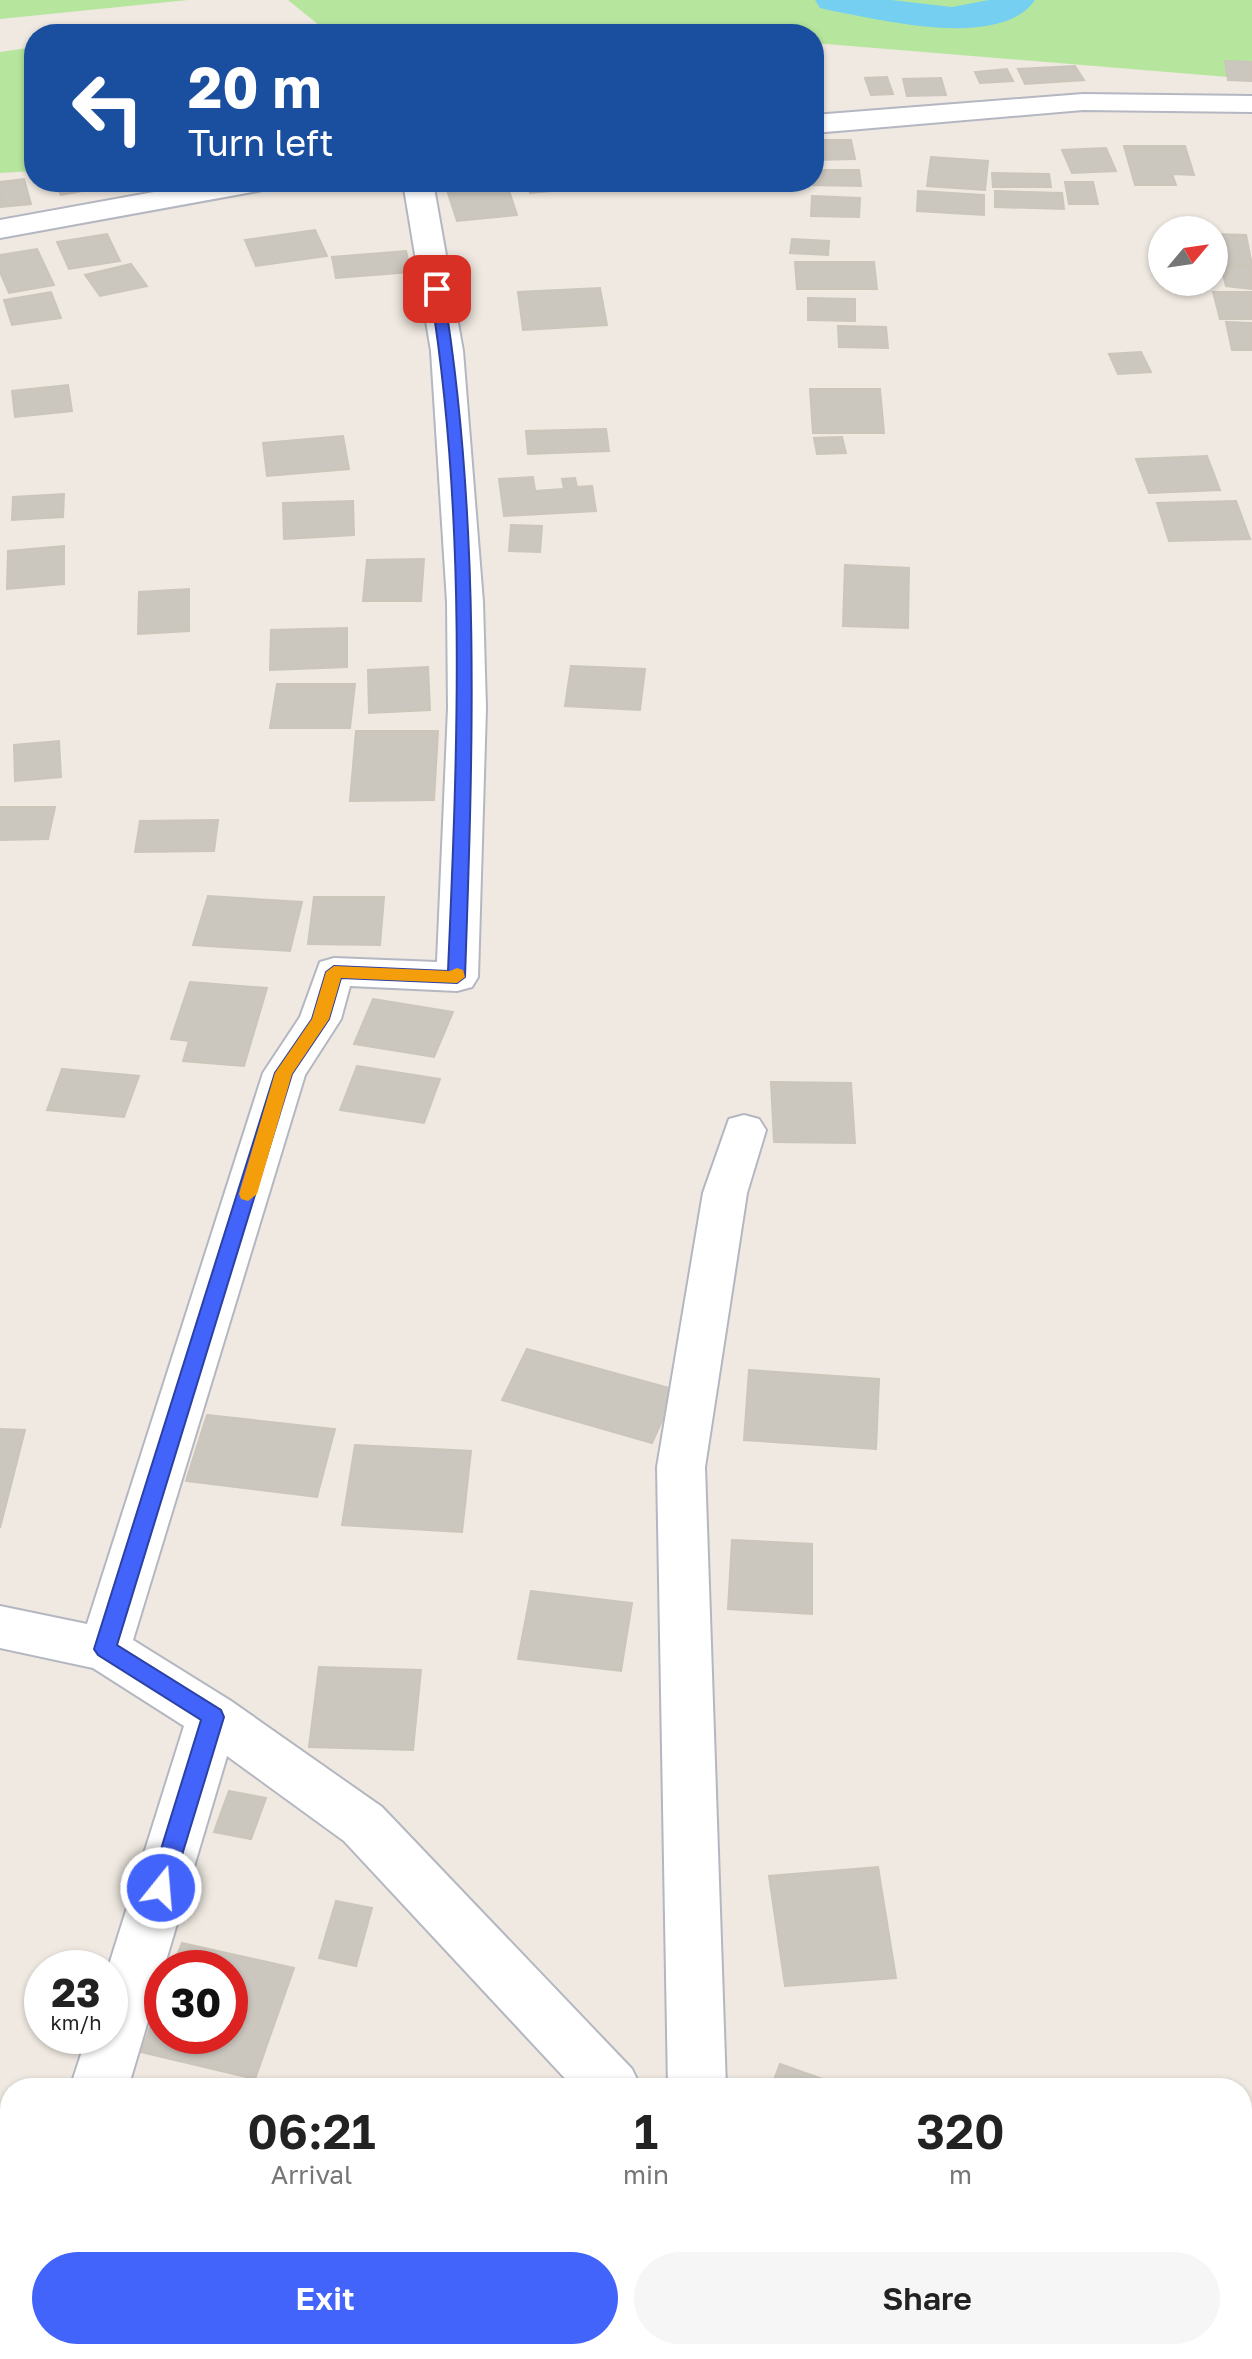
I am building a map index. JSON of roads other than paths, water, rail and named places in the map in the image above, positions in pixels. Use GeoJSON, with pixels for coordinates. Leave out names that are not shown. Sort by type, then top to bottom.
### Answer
{"type":"FeatureCollection","features":[{"type":"Feature","properties":{"kind":"street"},"geometry":{"type":"LineString","coordinates":[[824,123],[1083,102],[1252,104]]}},
{"type":"Feature","properties":{"kind":"street"},"geometry":{"type":"LineString","coordinates":[[0,229],[203,192]]}},
{"type":"Feature","properties":{"kind":"street"},"geometry":{"type":"LineString","coordinates":[[105,1649],[284,1073],[320,1019],[334,972],[457,977],[467,708],[465,602],[447,351],[420,192]]}},
{"type":"Feature","properties":{"kind":"street"},"geometry":{"type":"LineString","coordinates":[[697,2078],[681,1467],[725,1193],[744,1130]]}},
{"type":"Feature","properties":{"kind":"street"},"geometry":{"type":"LineString","coordinates":[[2,1632],[105,1649],[213,1717],[363,1824],[603,2078]]}},
{"type":"Feature","properties":{"kind":"street"},"geometry":{"type":"LineString","coordinates":[[102,2078],[213,1717]]}},
{"type":"Feature","properties":{"kind":"waterway"},"geometry":{"type":"LineString","coordinates":[[833,0],[952,18],[997,10],[1017,0]]}}]}
